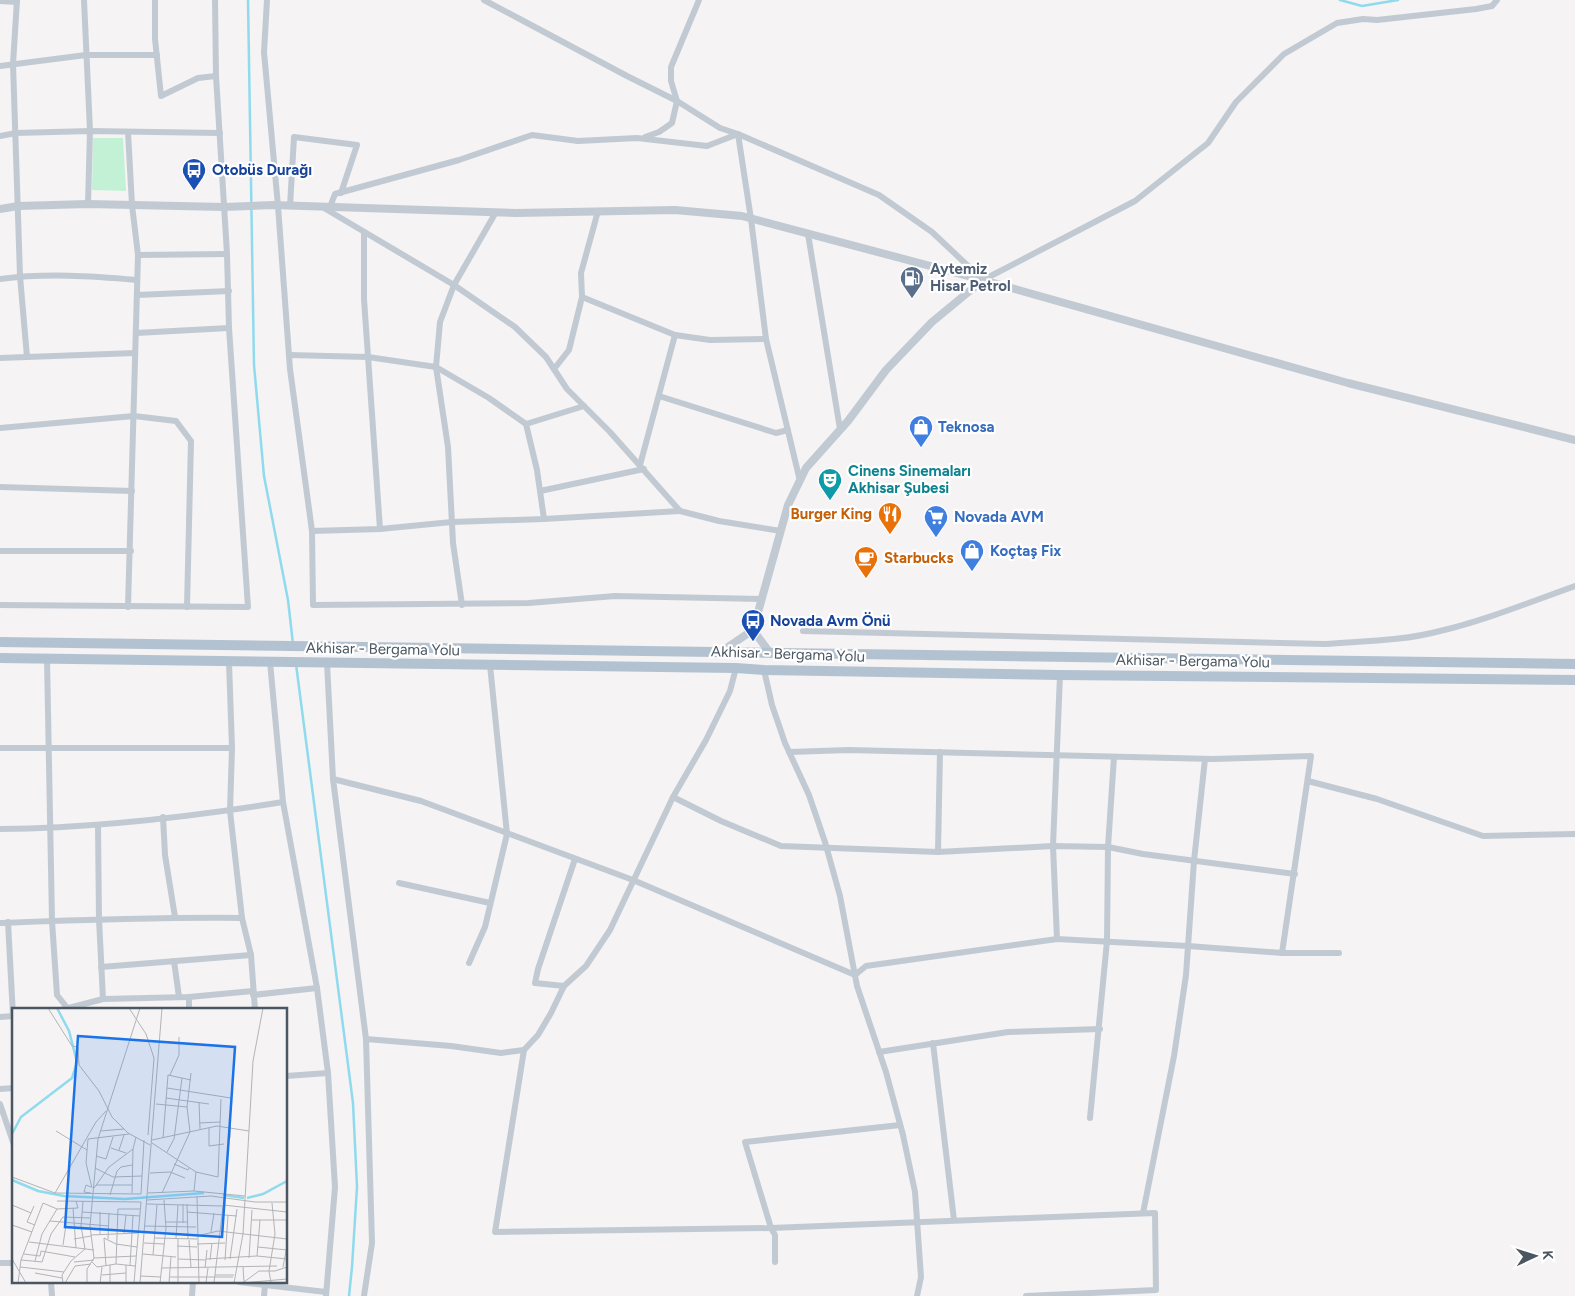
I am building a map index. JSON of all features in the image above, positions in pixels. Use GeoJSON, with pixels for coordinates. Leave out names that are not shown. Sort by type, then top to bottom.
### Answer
{"type":"FeatureCollection","features":[{"type":"Feature","properties":{"kind":"main road","name":"Akhisar - Bergama Yolu"},"geometry":{"type":"LineString","coordinates":[[0,642],[1575,664]]}},
{"type":"Feature","properties":{"kind":"main road","name":"Akhisar - Bergama Yolu"},"geometry":{"type":"LineString","coordinates":[[0,658],[736,668],[1060,675],[1575,680]]}},
{"type":"Feature","properties":{"kind":"street"},"geometry":{"type":"LineString","coordinates":[[84,0],[90,131],[88,204]]}},
{"type":"Feature","properties":{"kind":"street"},"geometry":{"type":"LineString","coordinates":[[155,0],[155,39],[160,96],[198,78],[216,76]]}},
{"type":"Feature","properties":{"kind":"street"},"geometry":{"type":"LineString","coordinates":[[0,605],[248,607],[229,328],[229,291],[216,76],[215,0]]}},
{"type":"Feature","properties":{"kind":"street"},"geometry":{"type":"LineString","coordinates":[[267,0],[264,52],[289,355],[312,531],[313,605],[462,605],[529,603],[615,596],[762,599]]}},
{"type":"Feature","properties":{"kind":"street"},"geometry":{"type":"LineString","coordinates":[[484,0],[677,101],[720,128],[879,194],[932,232],[983,280]]}},
{"type":"Feature","properties":{"kind":"street"},"geometry":{"type":"LineString","coordinates":[[641,138],[659,132],[672,123],[677,101],[671,81],[671,67],[699,0]]}},
{"type":"Feature","properties":{"kind":"street"},"geometry":{"type":"LineString","coordinates":[[722,652],[753,630],[788,505],[806,468],[840,429],[886,370],[932,322],[983,280],[1135,202],[1208,143],[1236,102],[1284,54],[1337,23],[1476,9],[1492,6],[1498,0]]}},
{"type":"Feature","properties":{"kind":"street"},"geometry":{"type":"LineString","coordinates":[[0,1],[17,1],[13,64],[20,276],[26,357]]}},
{"type":"Feature","properties":{"kind":"street"},"geometry":{"type":"LineString","coordinates":[[0,66],[86,56],[157,55]]}},
{"type":"Feature","properties":{"kind":"street"},"geometry":{"type":"LineString","coordinates":[[0,136],[16,133],[90,131],[220,133]]}},
{"type":"Feature","properties":{"kind":"street"},"geometry":{"type":"LineString","coordinates":[[128,132],[132,205],[138,255],[128,607]]}},
{"type":"Feature","properties":{"kind":"street"},"geometry":{"type":"LineString","coordinates":[[326,207],[335,194],[340,192],[459,160],[532,135],[578,141],[641,138],[707,146],[738,134]]}},
{"type":"Feature","properties":{"kind":"street"},"geometry":{"type":"LineString","coordinates":[[738,134],[751,218],[766,339],[800,481]]}},
{"type":"Feature","properties":{"kind":"street"},"geometry":{"type":"LineString","coordinates":[[290,206],[294,137],[357,145],[340,192]]}},
{"type":"Feature","properties":{"kind":"street"},"geometry":{"type":"LineString","coordinates":[[0,209],[18,206],[88,204],[224,207],[242,205],[496,212],[675,210],[742,216],[983,280],[1348,383],[1575,440]]}},
{"type":"Feature","properties":{"kind":"street"},"geometry":{"type":"LineString","coordinates":[[326,207],[364,232],[454,285],[515,327],[546,357],[567,388],[642,467],[680,512]]}},
{"type":"Feature","properties":{"kind":"street"},"geometry":{"type":"LineString","coordinates":[[554,369],[569,350],[582,298],[582,273],[598,211]]}},
{"type":"Feature","properties":{"kind":"street"},"geometry":{"type":"LineString","coordinates":[[462,605],[453,543],[448,447],[436,367],[440,322],[454,285],[496,212]]}},
{"type":"Feature","properties":{"kind":"street"},"geometry":{"type":"LineString","coordinates":[[364,232],[364,299],[380,529]]}},
{"type":"Feature","properties":{"kind":"street"},"geometry":{"type":"LineString","coordinates":[[808,234],[840,429]]}},
{"type":"Feature","properties":{"kind":"street"},"geometry":{"type":"LineString","coordinates":[[138,255],[227,254]]}},
{"type":"Feature","properties":{"kind":"street"},"geometry":{"type":"LineString","coordinates":[[0,279],[20,276],[74,275],[137,280]]}},
{"type":"Feature","properties":{"kind":"street"},"geometry":{"type":"LineString","coordinates":[[137,295],[229,291]]}},
{"type":"Feature","properties":{"kind":"street"},"geometry":{"type":"LineString","coordinates":[[582,298],[675,335],[710,340],[766,339]]}},
{"type":"Feature","properties":{"kind":"street"},"geometry":{"type":"LineString","coordinates":[[136,333],[229,328]]}},
{"type":"Feature","properties":{"kind":"street"},"geometry":{"type":"LineString","coordinates":[[642,467],[675,335]]}},
{"type":"Feature","properties":{"kind":"street"},"geometry":{"type":"LineString","coordinates":[[0,358],[136,353]]}},
{"type":"Feature","properties":{"kind":"street"},"geometry":{"type":"LineString","coordinates":[[289,355],[368,357],[436,367],[489,398],[526,424],[544,519]]}},
{"type":"Feature","properties":{"kind":"street"},"geometry":{"type":"LineString","coordinates":[[659,396],[776,433],[788,430]]}},
{"type":"Feature","properties":{"kind":"street"},"geometry":{"type":"LineString","coordinates":[[526,424],[584,406]]}},
{"type":"Feature","properties":{"kind":"street"},"geometry":{"type":"LineString","coordinates":[[0,428],[134,416],[176,421],[191,441],[187,607]]}},
{"type":"Feature","properties":{"kind":"street"},"geometry":{"type":"LineString","coordinates":[[540,491],[642,467]]}},
{"type":"Feature","properties":{"kind":"street"},"geometry":{"type":"LineString","coordinates":[[0,487],[132,491]]}},
{"type":"Feature","properties":{"kind":"street"},"geometry":{"type":"LineString","coordinates":[[312,531],[380,529],[452,522],[680,512],[719,522],[781,531]]}},
{"type":"Feature","properties":{"kind":"street"},"geometry":{"type":"LineString","coordinates":[[0,551],[131,551]]}},
{"type":"Feature","properties":{"kind":"street"},"geometry":{"type":"LineString","coordinates":[[802,630],[1325,644],[1439,632],[1575,586]]}},
{"type":"Feature","properties":{"kind":"street"},"geometry":{"type":"LineString","coordinates":[[753,630],[770,652]]}},
{"type":"Feature","properties":{"kind":"street"},"geometry":{"type":"LineString","coordinates":[[48,659],[52,921],[58,995],[68,1008]]}},
{"type":"Feature","properties":{"kind":"street"},"geometry":{"type":"LineString","coordinates":[[229,662],[232,748],[230,810],[242,918],[251,956],[255,1008]]}},
{"type":"Feature","properties":{"kind":"street"},"geometry":{"type":"LineString","coordinates":[[264,1296],[263,1284],[326,1294],[335,1187],[328,1073],[317,988],[283,802],[270,662]]}},
{"type":"Feature","properties":{"kind":"street"},"geometry":{"type":"LineString","coordinates":[[327,663],[333,779],[366,1039],[372,1243],[364,1296]]}},
{"type":"Feature","properties":{"kind":"street"},"geometry":{"type":"LineString","coordinates":[[469,963],[485,927],[507,834],[490,665]]}},
{"type":"Feature","properties":{"kind":"street"},"geometry":{"type":"LineString","coordinates":[[736,668],[730,691],[706,740],[673,797],[610,930],[586,966],[564,986],[538,1035],[524,1050],[494,1232],[771,1228],[1155,1213],[1156,1290],[1026,1296]]}},
{"type":"Feature","properties":{"kind":"street"},"geometry":{"type":"LineString","coordinates":[[764,670],[772,705],[789,752],[810,795],[826,846],[840,896],[855,975],[900,1125],[915,1192],[921,1277],[917,1296]]}},
{"type":"Feature","properties":{"kind":"street"},"geometry":{"type":"LineString","coordinates":[[1057,939],[1053,846],[1060,675]]}},
{"type":"Feature","properties":{"kind":"street"},"geometry":{"type":"LineString","coordinates":[[0,748],[232,748]]}},
{"type":"Feature","properties":{"kind":"street"},"geometry":{"type":"LineString","coordinates":[[789,752],[849,750],[1205,759],[1312,756],[1282,953]]}},
{"type":"Feature","properties":{"kind":"street"},"geometry":{"type":"LineString","coordinates":[[938,852],[940,752]]}},
{"type":"Feature","properties":{"kind":"street"},"geometry":{"type":"LineString","coordinates":[[1090,1118],[1107,942],[1108,847],[1114,757]]}},
{"type":"Feature","properties":{"kind":"street"},"geometry":{"type":"LineString","coordinates":[[1143,1213],[1174,1056],[1186,975],[1194,861],[1205,759]]}},
{"type":"Feature","properties":{"kind":"street"},"geometry":{"type":"LineString","coordinates":[[333,779],[421,801],[633,880],[855,975]]}},
{"type":"Feature","properties":{"kind":"street"},"geometry":{"type":"LineString","coordinates":[[1308,781],[1377,800],[1483,836],[1575,834]]}},
{"type":"Feature","properties":{"kind":"street"},"geometry":{"type":"LineString","coordinates":[[673,797],[721,821],[780,846],[826,846],[938,852],[1053,846],[1108,847],[1143,854],[1295,874]]}},
{"type":"Feature","properties":{"kind":"street"},"geometry":{"type":"LineString","coordinates":[[0,829],[98,825],[283,802]]}},
{"type":"Feature","properties":{"kind":"street"},"geometry":{"type":"LineString","coordinates":[[163,818],[165,854],[175,917]]}},
{"type":"Feature","properties":{"kind":"street"},"geometry":{"type":"LineString","coordinates":[[98,825],[100,967],[103,999]]}},
{"type":"Feature","properties":{"kind":"street"},"geometry":{"type":"LineString","coordinates":[[564,986],[535,983],[575,859]]}},
{"type":"Feature","properties":{"kind":"street"},"geometry":{"type":"LineString","coordinates":[[398,883],[490,903]]}},
{"type":"Feature","properties":{"kind":"street"},"geometry":{"type":"LineString","coordinates":[[0,923],[99,918],[242,918]]}},
{"type":"Feature","properties":{"kind":"street"},"geometry":{"type":"LineString","coordinates":[[8,922],[13,1008]]}},
{"type":"Feature","properties":{"kind":"street"},"geometry":{"type":"LineString","coordinates":[[855,975],[866,966],[1057,939],[1282,953],[1339,952]]}},
{"type":"Feature","properties":{"kind":"street"},"geometry":{"type":"LineString","coordinates":[[100,967],[251,956]]}},
{"type":"Feature","properties":{"kind":"street"},"geometry":{"type":"LineString","coordinates":[[174,961],[179,997]]}},
{"type":"Feature","properties":{"kind":"street"},"geometry":{"type":"LineString","coordinates":[[72,1008],[103,999],[179,997],[317,988]]}},
{"type":"Feature","properties":{"kind":"street"},"geometry":{"type":"LineString","coordinates":[[189,996],[189,1008]]}},
{"type":"Feature","properties":{"kind":"street"},"geometry":{"type":"LineString","coordinates":[[879,1052],[1008,1032],[1100,1029]]}},
{"type":"Feature","properties":{"kind":"street"},"geometry":{"type":"LineString","coordinates":[[366,1039],[451,1046],[501,1053],[524,1050]]}},
{"type":"Feature","properties":{"kind":"street"},"geometry":{"type":"LineString","coordinates":[[933,1043],[954,1220]]}},
{"type":"Feature","properties":{"kind":"street"},"geometry":{"type":"LineString","coordinates":[[288,1076],[328,1073]]}},
{"type":"Feature","properties":{"kind":"street"},"geometry":{"type":"LineString","coordinates":[[0,1104],[12,1139]]}},
{"type":"Feature","properties":{"kind":"street"},"geometry":{"type":"LineString","coordinates":[[775,1262],[776,1235],[771,1228],[745,1142],[900,1125]]}},
{"type":"Feature","properties":{"kind":"green space"},"geometry":{"type":"Polygon","coordinates":[[[93,138],[123,138],[126,191],[92,190],[93,138]]]}},
{"type":"Feature","properties":{"kind":"waterway"},"geometry":{"type":"LineString","coordinates":[[248,0],[254,365],[264,476],[288,600],[293,644]]}},
{"type":"Feature","properties":{"kind":"waterway"},"geometry":{"type":"LineString","coordinates":[[1340,0],[1362,6],[1398,0]]}},
{"type":"Feature","properties":{"kind":"waterway"},"geometry":{"type":"LineString","coordinates":[[296,664],[353,1103],[357,1187],[349,1296]]}},
{"type":"Feature","properties":{"kind":"place","name":"Otobüs Durağı"},"geometry":{"type":"Point","coordinates":[194,191]}},
{"type":"Feature","properties":{"kind":"place","name":"Aytemiz Hisar Petrol"},"geometry":{"type":"Point","coordinates":[912,299]}},
{"type":"Feature","properties":{"kind":"place","name":"Teknosa"},"geometry":{"type":"Point","coordinates":[921,448]}},
{"type":"Feature","properties":{"kind":"place","name":"Cinens Sinemaları Akhisar Şubesi"},"geometry":{"type":"Point","coordinates":[830,501]}},
{"type":"Feature","properties":{"kind":"place","name":"Burger King"},"geometry":{"type":"Point","coordinates":[890,535]}},
{"type":"Feature","properties":{"kind":"place","name":"Novada AVM"},"geometry":{"type":"Point","coordinates":[936,538]}},
{"type":"Feature","properties":{"kind":"place","name":"Koçtaş Fix"},"geometry":{"type":"Point","coordinates":[972,572]}},
{"type":"Feature","properties":{"kind":"place","name":"Starbucks"},"geometry":{"type":"Point","coordinates":[866,579]}},
{"type":"Feature","properties":{"kind":"place","name":"Novada Avm Önü"},"geometry":{"type":"Point","coordinates":[753,642]}}]}
